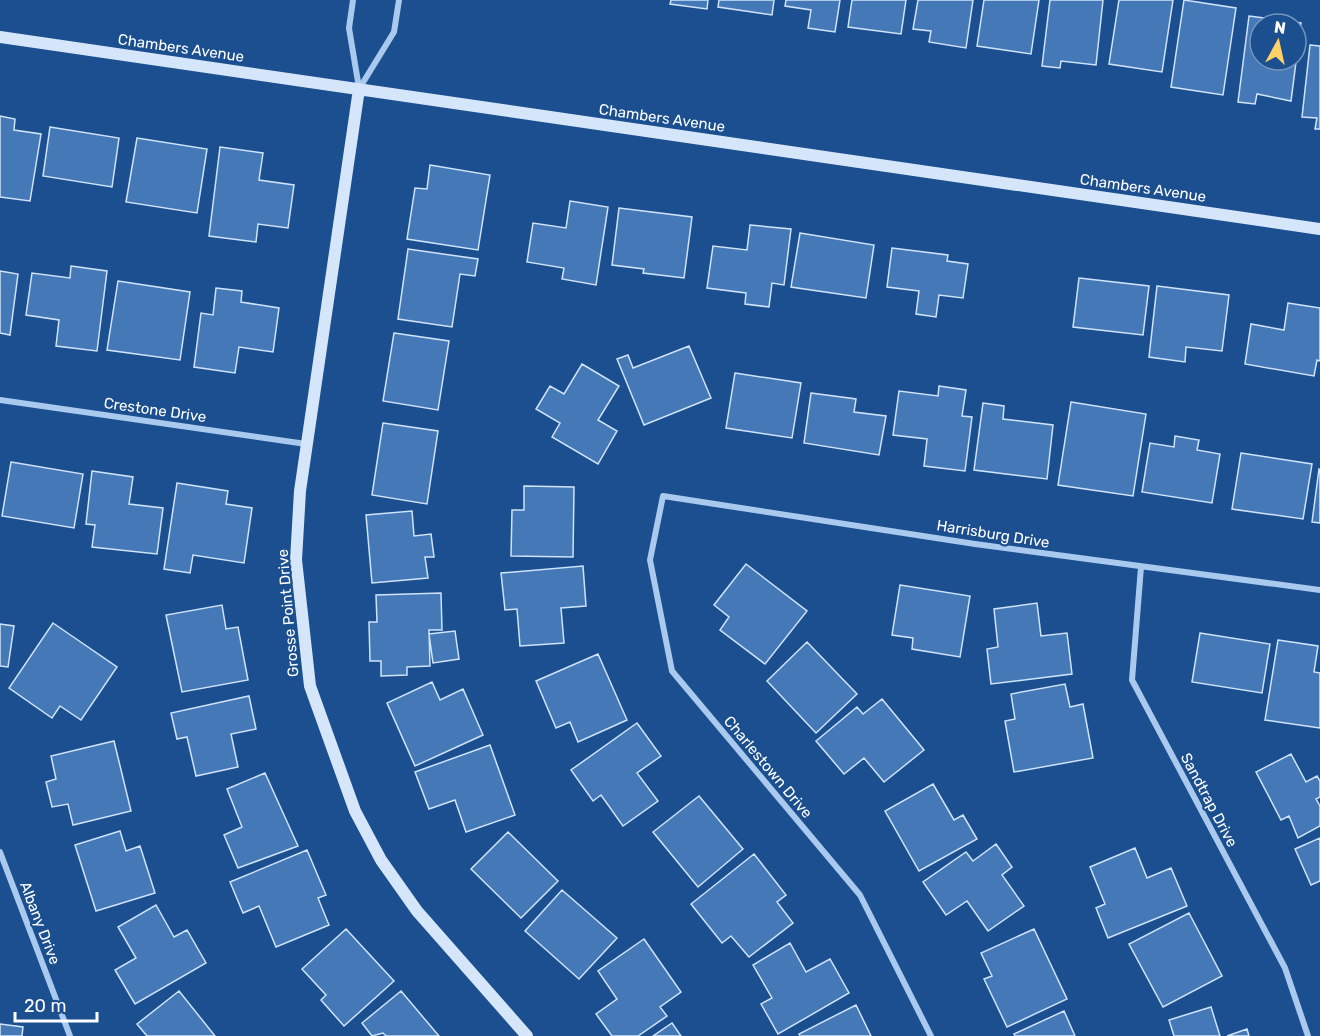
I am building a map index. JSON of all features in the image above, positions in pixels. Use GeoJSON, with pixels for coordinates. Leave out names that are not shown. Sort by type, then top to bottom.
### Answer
{"type":"FeatureCollection","features":[{"type":"Feature","properties":{"kind":"street"},"geometry":{"type":"LineString","coordinates":[[353,0],[349,28],[359,89]]}},
{"type":"Feature","properties":{"kind":"street"},"geometry":{"type":"LineString","coordinates":[[359,89],[394,32],[399,0]]}},
{"type":"Feature","properties":{"kind":"street","name":"Chambers Avenue"},"geometry":{"type":"LineString","coordinates":[[0,37],[1320,228]]}},
{"type":"Feature","properties":{"kind":"street","name":"Grosse Point Drive"},"geometry":{"type":"LineString","coordinates":[[359,89],[300,491],[296,560],[310,686],[337,767],[355,811],[381,860],[417,911],[527,1036]]}},
{"type":"Feature","properties":{"kind":"street","name":"Crestone Drive"},"geometry":{"type":"LineString","coordinates":[[0,400],[306,444]]}},
{"type":"Feature","properties":{"kind":"street","name":"Harrisburg Drive"},"geometry":{"type":"LineString","coordinates":[[663,496],[1141,567],[1320,590]]}},
{"type":"Feature","properties":{"kind":"street","name":"Charlestown Drive"},"geometry":{"type":"LineString","coordinates":[[663,496],[650,560],[672,671],[860,894],[931,1036]]}},
{"type":"Feature","properties":{"kind":"street","name":"Sandtrap Drive"},"geometry":{"type":"LineString","coordinates":[[1141,567],[1132,680],[1285,968],[1308,1036]]}},
{"type":"Feature","properties":{"kind":"street","name":"Albany Drive"},"geometry":{"type":"LineString","coordinates":[[0,852],[70,1036]]}},
{"type":"Feature","properties":{"kind":"building"},"geometry":{"type":"Polygon","coordinates":[[[671,0],[708,0],[707,9],[670,4],[671,0]]]}},
{"type":"Feature","properties":{"kind":"building"},"geometry":{"type":"Polygon","coordinates":[[[719,0],[774,0],[772,15],[718,7],[719,0]]]}},
{"type":"Feature","properties":{"kind":"building"},"geometry":{"type":"Polygon","coordinates":[[[786,0],[840,0],[835,32],[808,28],[811,10],[785,6],[786,0]]]}},
{"type":"Feature","properties":{"kind":"building"},"geometry":{"type":"Polygon","coordinates":[[[852,0],[906,0],[901,34],[848,27],[852,0]]]}},
{"type":"Feature","properties":{"kind":"building"},"geometry":{"type":"Polygon","coordinates":[[[918,0],[973,0],[966,48],[929,42],[931,31],[913,29],[918,0]]]}},
{"type":"Feature","properties":{"kind":"building"},"geometry":{"type":"Polygon","coordinates":[[[984,0],[1039,0],[1031,54],[977,46],[984,0]]]}},
{"type":"Feature","properties":{"kind":"building"},"geometry":{"type":"Polygon","coordinates":[[[1050,0],[1103,0],[1096,65],[1061,61],[1060,68],[1042,66],[1050,0]]]}},
{"type":"Feature","properties":{"kind":"building"},"geometry":{"type":"Polygon","coordinates":[[[1119,0],[1173,0],[1162,72],[1109,64],[1119,0]]]}},
{"type":"Feature","properties":{"kind":"building"},"geometry":{"type":"Polygon","coordinates":[[[1184,0],[1236,8],[1223,95],[1171,87],[1184,0]]]}},
{"type":"Feature","properties":{"kind":"building"},"geometry":{"type":"Polygon","coordinates":[[[1248,24],[1248,72],[1295,72],[1291,101],[1257,94],[1255,104],[1238,102],[1248,24]]]}},
{"type":"Feature","properties":{"kind":"building"},"geometry":{"type":"Polygon","coordinates":[[[1310,45],[1320,46],[1320,129],[1315,129],[1317,118],[1302,117],[1310,45]]]}},
{"type":"Feature","properties":{"kind":"building"},"geometry":{"type":"Polygon","coordinates":[[[0,116],[15,119],[14,130],[41,134],[30,201],[0,197],[0,116]]]}},
{"type":"Feature","properties":{"kind":"building"},"geometry":{"type":"Polygon","coordinates":[[[50,127],[119,138],[112,187],[43,176],[50,127]]]}},
{"type":"Feature","properties":{"kind":"building"},"geometry":{"type":"Polygon","coordinates":[[[137,138],[207,149],[197,213],[126,202],[137,138]]]}},
{"type":"Feature","properties":{"kind":"building"},"geometry":{"type":"Polygon","coordinates":[[[220,147],[263,153],[259,180],[294,185],[288,228],[258,224],[256,242],[209,236],[220,147]]]}},
{"type":"Feature","properties":{"kind":"building"},"geometry":{"type":"Polygon","coordinates":[[[430,165],[490,175],[478,250],[407,239],[415,188],[427,189],[430,165]]]}},
{"type":"Feature","properties":{"kind":"building"},"geometry":{"type":"Polygon","coordinates":[[[570,201],[608,207],[596,285],[562,279],[564,268],[527,262],[533,223],[566,228],[570,201]]]}},
{"type":"Feature","properties":{"kind":"building"},"geometry":{"type":"Polygon","coordinates":[[[619,208],[692,217],[684,278],[643,273],[644,269],[612,265],[619,208]]]}},
{"type":"Feature","properties":{"kind":"building"},"geometry":{"type":"Polygon","coordinates":[[[750,225],[791,229],[784,285],[772,283],[769,307],[745,304],[746,293],[707,288],[713,246],[747,250],[750,225]]]}},
{"type":"Feature","properties":{"kind":"building"},"geometry":{"type":"Polygon","coordinates":[[[800,233],[874,245],[866,298],[791,287],[800,233]]]}},
{"type":"Feature","properties":{"kind":"building"},"geometry":{"type":"Polygon","coordinates":[[[892,248],[948,255],[947,261],[968,264],[963,298],[939,295],[936,317],[916,314],[919,291],[887,287],[892,248]]]}},
{"type":"Feature","properties":{"kind":"building"},"geometry":{"type":"Polygon","coordinates":[[[408,249],[478,259],[475,276],[460,274],[452,327],[398,319],[408,249]]]}},
{"type":"Feature","properties":{"kind":"building"},"geometry":{"type":"Polygon","coordinates":[[[71,266],[107,271],[97,351],[56,346],[59,320],[26,315],[32,273],[70,278],[71,266]]]}},
{"type":"Feature","properties":{"kind":"building"},"geometry":{"type":"Polygon","coordinates":[[[0,271],[18,274],[10,335],[0,333],[0,271]]]}},
{"type":"Feature","properties":{"kind":"building"},"geometry":{"type":"Polygon","coordinates":[[[1079,278],[1149,286],[1143,335],[1073,327],[1079,278]]]}},
{"type":"Feature","properties":{"kind":"building"},"geometry":{"type":"Polygon","coordinates":[[[118,281],[190,292],[180,360],[107,350],[118,281]]]}},
{"type":"Feature","properties":{"kind":"building"},"geometry":{"type":"Polygon","coordinates":[[[1157,286],[1229,295],[1222,351],[1186,347],[1185,362],[1149,357],[1157,286]]]}},
{"type":"Feature","properties":{"kind":"building"},"geometry":{"type":"Polygon","coordinates":[[[216,288],[242,291],[241,302],[279,308],[273,352],[239,347],[235,373],[194,367],[201,313],[213,315],[216,288]]]}},
{"type":"Feature","properties":{"kind":"building"},"geometry":{"type":"Polygon","coordinates":[[[1288,303],[1320,308],[1320,361],[1317,360],[1314,376],[1245,364],[1251,324],[1284,330],[1288,303]]]}},
{"type":"Feature","properties":{"kind":"building"},"geometry":{"type":"Polygon","coordinates":[[[394,333],[449,341],[438,410],[383,401],[394,333]]]}},
{"type":"Feature","properties":{"kind":"building"},"geometry":{"type":"Polygon","coordinates":[[[689,346],[711,398],[644,425],[617,359],[628,355],[633,368],[689,346]]]}},
{"type":"Feature","properties":{"kind":"building"},"geometry":{"type":"Polygon","coordinates":[[[582,364],[619,386],[598,420],[617,431],[598,464],[552,437],[560,423],[536,409],[550,386],[564,394],[582,364]]]}},
{"type":"Feature","properties":{"kind":"building"},"geometry":{"type":"Polygon","coordinates":[[[735,373],[801,383],[792,438],[726,428],[735,373]]]}},
{"type":"Feature","properties":{"kind":"building"},"geometry":{"type":"Polygon","coordinates":[[[939,386],[966,390],[962,416],[972,417],[965,471],[924,466],[927,439],[893,435],[899,391],[938,396],[939,386]]]}},
{"type":"Feature","properties":{"kind":"building"},"geometry":{"type":"Polygon","coordinates":[[[811,393],[856,399],[854,412],[886,416],[879,455],[804,443],[811,393]]]}},
{"type":"Feature","properties":{"kind":"building"},"geometry":{"type":"Polygon","coordinates":[[[1071,402],[1146,414],[1133,496],[1058,485],[1071,402]]]}},
{"type":"Feature","properties":{"kind":"building"},"geometry":{"type":"Polygon","coordinates":[[[983,403],[1004,406],[1003,419],[1053,425],[1047,479],[974,470],[983,403]]]}},
{"type":"Feature","properties":{"kind":"building"},"geometry":{"type":"Polygon","coordinates":[[[383,423],[438,431],[427,504],[372,495],[383,423]]]}},
{"type":"Feature","properties":{"kind":"building"},"geometry":{"type":"Polygon","coordinates":[[[1175,436],[1199,440],[1197,450],[1220,454],[1212,503],[1142,492],[1150,443],[1174,447],[1175,436]]]}},
{"type":"Feature","properties":{"kind":"building"},"geometry":{"type":"Polygon","coordinates":[[[1241,453],[1312,464],[1303,519],[1232,509],[1241,453]]]}},
{"type":"Feature","properties":{"kind":"building"},"geometry":{"type":"Polygon","coordinates":[[[11,462],[83,474],[74,528],[2,516],[11,462]]]}},
{"type":"Feature","properties":{"kind":"building"},"geometry":{"type":"Polygon","coordinates":[[[1320,470],[1320,523],[1312,522],[1320,470]]]}},
{"type":"Feature","properties":{"kind":"building"},"geometry":{"type":"Polygon","coordinates":[[[92,471],[133,477],[129,504],[163,508],[157,554],[92,547],[95,525],[86,524],[92,471]]]}},
{"type":"Feature","properties":{"kind":"building"},"geometry":{"type":"Polygon","coordinates":[[[177,483],[228,491],[226,504],[252,508],[244,563],[193,555],[190,573],[164,569],[177,483]]]}},
{"type":"Feature","properties":{"kind":"building"},"geometry":{"type":"Polygon","coordinates":[[[524,486],[574,487],[573,557],[511,556],[512,510],[524,510],[524,486]]]}},
{"type":"Feature","properties":{"kind":"building"},"geometry":{"type":"Polygon","coordinates":[[[412,511],[414,536],[431,534],[434,557],[425,557],[428,578],[372,583],[366,515],[412,511]]]}},
{"type":"Feature","properties":{"kind":"building"},"geometry":{"type":"Polygon","coordinates":[[[746,564],[807,611],[765,664],[720,630],[729,617],[714,605],[746,564]]]}},
{"type":"Feature","properties":{"kind":"building"},"geometry":{"type":"Polygon","coordinates":[[[583,566],[586,606],[561,608],[564,643],[520,646],[517,609],[505,610],[501,573],[583,566]]]}},
{"type":"Feature","properties":{"kind":"building"},"geometry":{"type":"Polygon","coordinates":[[[900,585],[970,596],[960,657],[912,649],[913,638],[892,635],[900,585]]]}},
{"type":"Feature","properties":{"kind":"building"},"geometry":{"type":"Polygon","coordinates":[[[441,593],[442,630],[429,630],[430,666],[407,667],[407,675],[381,676],[381,661],[370,661],[369,622],[377,622],[376,595],[441,593]]]}},
{"type":"Feature","properties":{"kind":"building"},"geometry":{"type":"Polygon","coordinates":[[[1037,603],[1041,636],[1067,633],[1072,674],[991,684],[987,649],[998,647],[994,609],[1037,603]]]}},
{"type":"Feature","properties":{"kind":"building"},"geometry":{"type":"Polygon","coordinates":[[[222,605],[226,629],[238,627],[248,680],[182,692],[166,615],[222,605]]]}},
{"type":"Feature","properties":{"kind":"building"},"geometry":{"type":"Polygon","coordinates":[[[53,623],[117,667],[81,720],[60,706],[52,718],[9,688],[53,623]]]}},
{"type":"Feature","properties":{"kind":"building"},"geometry":{"type":"Polygon","coordinates":[[[0,624],[14,626],[8,667],[0,666],[0,624]]]}},
{"type":"Feature","properties":{"kind":"building"},"geometry":{"type":"Polygon","coordinates":[[[455,631],[459,659],[433,663],[429,634],[455,631]]]}},
{"type":"Feature","properties":{"kind":"building"},"geometry":{"type":"Polygon","coordinates":[[[1200,633],[1270,644],[1262,693],[1192,682],[1200,633]]]}},
{"type":"Feature","properties":{"kind":"building"},"geometry":{"type":"Polygon","coordinates":[[[1278,640],[1318,646],[1314,672],[1320,673],[1320,728],[1265,720],[1278,640]]]}},
{"type":"Feature","properties":{"kind":"building"},"geometry":{"type":"Polygon","coordinates":[[[807,642],[857,694],[816,733],[767,681],[807,642]]]}},
{"type":"Feature","properties":{"kind":"building"},"geometry":{"type":"Polygon","coordinates":[[[598,654],[627,720],[578,742],[570,722],[556,728],[536,681],[598,654]]]}},
{"type":"Feature","properties":{"kind":"building"},"geometry":{"type":"Polygon","coordinates":[[[432,682],[440,700],[463,689],[483,735],[415,766],[387,703],[432,682]]]}},
{"type":"Feature","properties":{"kind":"building"},"geometry":{"type":"Polygon","coordinates":[[[1065,684],[1070,707],[1083,704],[1093,758],[1014,772],[1005,721],[1015,719],[1011,694],[1065,684]]]}},
{"type":"Feature","properties":{"kind":"building"},"geometry":{"type":"Polygon","coordinates":[[[249,696],[256,729],[231,734],[238,767],[196,776],[187,737],[177,739],[171,713],[249,696]]]}},
{"type":"Feature","properties":{"kind":"building"},"geometry":{"type":"Polygon","coordinates":[[[882,699],[924,750],[884,782],[864,758],[844,774],[816,741],[857,707],[863,714],[882,699]]]}},
{"type":"Feature","properties":{"kind":"building"},"geometry":{"type":"Polygon","coordinates":[[[637,723],[661,756],[637,773],[658,801],[623,826],[601,795],[593,801],[571,770],[637,723]]]}},
{"type":"Feature","properties":{"kind":"building"},"geometry":{"type":"Polygon","coordinates":[[[114,741],[131,811],[73,825],[68,804],[52,807],[46,782],[56,779],[51,756],[114,741]]]}},
{"type":"Feature","properties":{"kind":"building"},"geometry":{"type":"Polygon","coordinates":[[[490,745],[515,815],[466,832],[455,800],[429,809],[415,772],[490,745]]]}},
{"type":"Feature","properties":{"kind":"building"},"geometry":{"type":"Polygon","coordinates":[[[1291,754],[1306,782],[1317,776],[1320,781],[1320,797],[1316,799],[1320,806],[1320,826],[1298,838],[1289,816],[1281,820],[1256,772],[1291,754]]]}},
{"type":"Feature","properties":{"kind":"building"},"geometry":{"type":"Polygon","coordinates":[[[265,773],[298,846],[238,868],[224,835],[242,827],[227,789],[265,773]]]}},
{"type":"Feature","properties":{"kind":"building"},"geometry":{"type":"Polygon","coordinates":[[[933,784],[954,820],[963,815],[977,839],[919,871],[885,811],[933,784]]]}},
{"type":"Feature","properties":{"kind":"building"},"geometry":{"type":"Polygon","coordinates":[[[699,796],[743,849],[698,887],[653,832],[699,796]]]}},
{"type":"Feature","properties":{"kind":"building"},"geometry":{"type":"Polygon","coordinates":[[[120,831],[126,851],[140,846],[155,893],[96,911],[75,845],[120,831]]]}},
{"type":"Feature","properties":{"kind":"building"},"geometry":{"type":"Polygon","coordinates":[[[508,832],[558,881],[521,918],[471,869],[508,832]]]}},
{"type":"Feature","properties":{"kind":"building"},"geometry":{"type":"Polygon","coordinates":[[[1320,838],[1320,881],[1311,885],[1295,849],[1320,838]]]}},
{"type":"Feature","properties":{"kind":"building"},"geometry":{"type":"Polygon","coordinates":[[[996,844],[1012,867],[1002,875],[1024,906],[988,931],[967,901],[946,915],[923,882],[966,852],[973,861],[996,844]]]}},
{"type":"Feature","properties":{"kind":"building"},"geometry":{"type":"Polygon","coordinates":[[[1135,848],[1147,878],[1171,868],[1187,906],[1108,938],[1096,908],[1105,904],[1090,867],[1135,848]]]}},
{"type":"Feature","properties":{"kind":"building"},"geometry":{"type":"Polygon","coordinates":[[[307,850],[326,895],[318,898],[329,925],[276,947],[259,906],[243,913],[230,882],[307,850]]]}},
{"type":"Feature","properties":{"kind":"building"},"geometry":{"type":"Polygon","coordinates":[[[754,854],[786,895],[777,902],[793,923],[749,957],[731,936],[722,943],[691,904],[754,854]]]}},
{"type":"Feature","properties":{"kind":"building"},"geometry":{"type":"Polygon","coordinates":[[[562,890],[617,938],[579,979],[525,931],[562,890]]]}},
{"type":"Feature","properties":{"kind":"building"},"geometry":{"type":"Polygon","coordinates":[[[156,905],[174,937],[187,930],[206,963],[135,1004],[115,970],[136,958],[118,927],[156,905]]]}},
{"type":"Feature","properties":{"kind":"building"},"geometry":{"type":"Polygon","coordinates":[[[1189,913],[1222,976],[1163,1007],[1129,944],[1189,913]]]}},
{"type":"Feature","properties":{"kind":"building"},"geometry":{"type":"Polygon","coordinates":[[[346,929],[394,981],[344,1026],[321,1000],[326,995],[302,969],[346,929]]]}},
{"type":"Feature","properties":{"kind":"building"},"geometry":{"type":"Polygon","coordinates":[[[1034,929],[1067,999],[1007,1027],[984,979],[992,976],[981,953],[1034,929]]]}},
{"type":"Feature","properties":{"kind":"building"},"geometry":{"type":"Polygon","coordinates":[[[644,939],[681,992],[660,1007],[667,1016],[638,1036],[612,1036],[596,1014],[617,999],[598,971],[644,939]]]}},
{"type":"Feature","properties":{"kind":"building"},"geometry":{"type":"Polygon","coordinates":[[[790,943],[806,972],[830,959],[849,993],[778,1034],[761,1004],[772,998],[753,965],[790,943]]]}},
{"type":"Feature","properties":{"kind":"building"},"geometry":{"type":"Polygon","coordinates":[[[179,991],[215,1036],[147,1036],[137,1024],[179,991]]]}},
{"type":"Feature","properties":{"kind":"building"},"geometry":{"type":"Polygon","coordinates":[[[401,991],[439,1036],[386,1036],[383,1033],[372,1036],[362,1023],[401,991]]]}},
{"type":"Feature","properties":{"kind":"building"},"geometry":{"type":"Polygon","coordinates":[[[856,1005],[871,1036],[800,1036],[799,1034],[856,1005]]]}},
{"type":"Feature","properties":{"kind":"building"},"geometry":{"type":"Polygon","coordinates":[[[1211,1007],[1220,1036],[1174,1036],[1169,1020],[1211,1007]]]}},
{"type":"Feature","properties":{"kind":"building"},"geometry":{"type":"Polygon","coordinates":[[[1064,1011],[1075,1036],[1015,1036],[1014,1034],[1064,1011]]]}},
{"type":"Feature","properties":{"kind":"building"},"geometry":{"type":"Polygon","coordinates":[[[672,1023],[681,1036],[653,1036],[672,1023]]]}},
{"type":"Feature","properties":{"kind":"building"},"geometry":{"type":"Polygon","coordinates":[[[0,1024],[23,1027],[22,1036],[0,1036],[0,1024]]]}},
{"type":"Feature","properties":{"kind":"building"},"geometry":{"type":"Polygon","coordinates":[[[1247,1029],[1249,1036],[1227,1036],[1247,1029]]]}}]}
